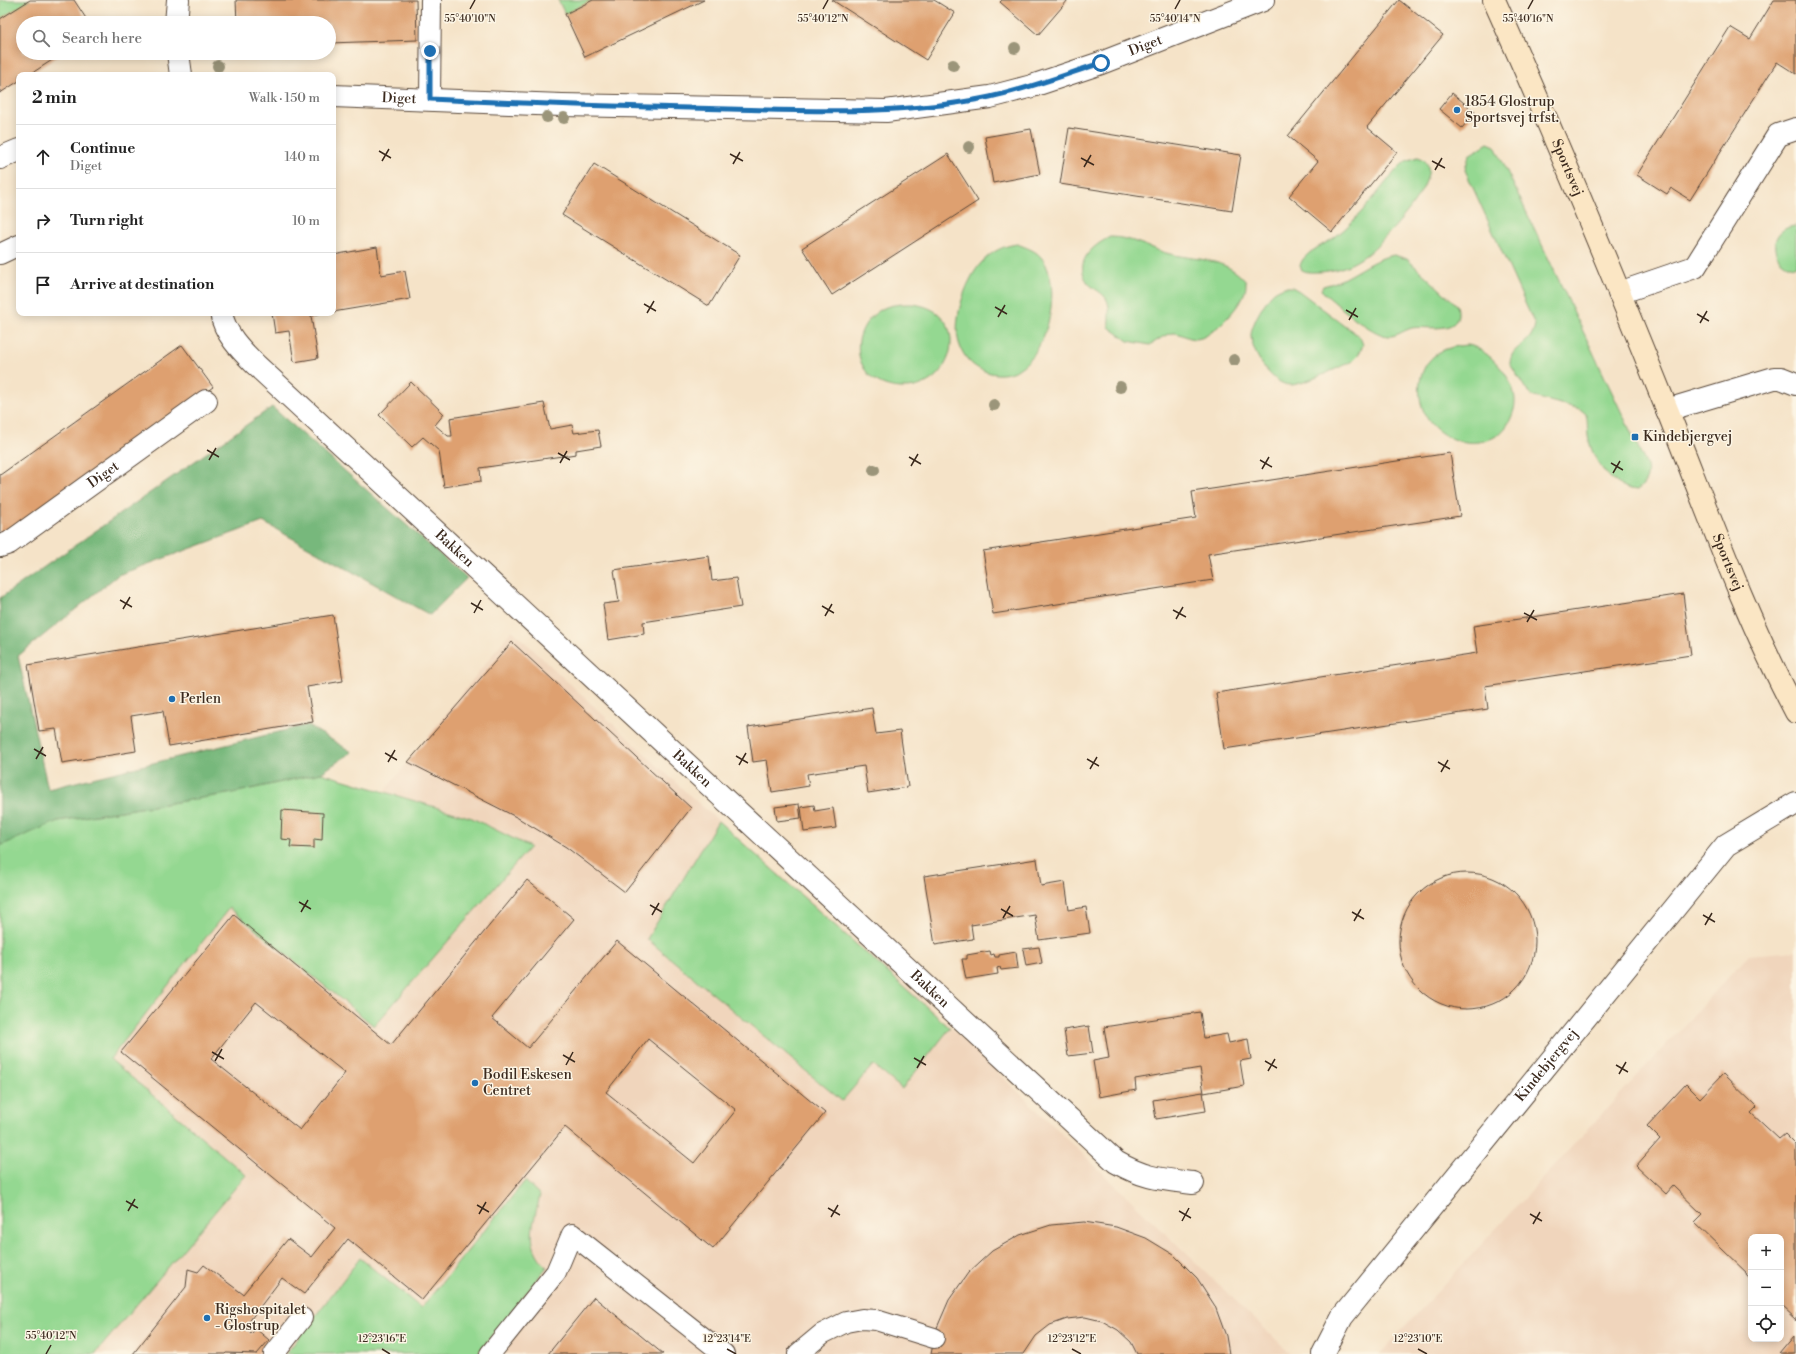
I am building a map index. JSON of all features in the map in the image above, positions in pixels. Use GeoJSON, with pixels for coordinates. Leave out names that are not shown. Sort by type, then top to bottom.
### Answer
{"type":"FeatureCollection","features":[{"type":"Feature","properties":{"kind":"street"},"geometry":{"type":"LineString","coordinates":[[177,16],[178,0]]}},
{"type":"Feature","properties":{"kind":"street","name":"Diget"},"geometry":{"type":"LineString","coordinates":[[336,96],[562,105],[886,111],[941,105],[990,97],[1032,86],[1101,63],[1263,0]]}},
{"type":"Feature","properties":{"kind":"street","name":"Sportsvej"},"geometry":{"type":"LineString","coordinates":[[1494,0],[1547,118],[1720,543],[1796,712]]}},
{"type":"Feature","properties":{"kind":"street"},"geometry":{"type":"LineString","coordinates":[[179,60],[181,72]]}},
{"type":"Feature","properties":{"kind":"street"},"geometry":{"type":"LineString","coordinates":[[1619,293],[1695,267],[1778,135],[1796,129]]}},
{"type":"Feature","properties":{"kind":"street"},"geometry":{"type":"LineString","coordinates":[[0,158],[16,151]]}},
{"type":"Feature","properties":{"kind":"street","name":"Bakken"},"geometry":{"type":"LineString","coordinates":[[222,316],[228,332],[235,343],[255,364],[1116,1162],[1134,1172],[1150,1178],[1193,1183]]}},
{"type":"Feature","properties":{"kind":"street"},"geometry":{"type":"LineString","coordinates":[[1667,410],[1774,378],[1781,378],[1796,384]]}},
{"type":"Feature","properties":{"kind":"street","name":"Diget"},"geometry":{"type":"LineString","coordinates":[[0,546],[9,543],[206,401]]}},
{"type":"Feature","properties":{"kind":"street","name":"Kindebjergvej"},"geometry":{"type":"LineString","coordinates":[[1324,1354],[1342,1317],[1726,845],[1796,803]]}},
{"type":"Feature","properties":{"kind":"lane"},"geometry":{"type":"LineString","coordinates":[[430,99],[431,0]]}},
{"type":"Feature","properties":{"kind":"lane"},"geometry":{"type":"LineString","coordinates":[[0,254],[16,246]]}},
{"type":"Feature","properties":{"kind":"lane"},"geometry":{"type":"LineString","coordinates":[[490,1354],[556,1272],[572,1234],[724,1354]]}},
{"type":"Feature","properties":{"kind":"lane"},"geometry":{"type":"LineString","coordinates":[[274,1354],[302,1318]]}},
{"type":"Feature","properties":{"kind":"lane"},"geometry":{"type":"LineString","coordinates":[[798,1354],[822,1334],[846,1322],[862,1319],[876,1320],[934,1338]]}},
{"type":"Feature","properties":{"kind":"shaded area"},"geometry":{"type":"Polygon","coordinates":[[[512,630],[688,794],[913,991],[1291,1354],[0,1354],[0,846],[321,773],[384,792],[512,630]]]}},
{"type":"Feature","properties":{"kind":"shaded area"},"geometry":{"type":"Polygon","coordinates":[[[1796,951],[1796,1354],[1380,1354],[1749,955],[1796,951]]]}},
{"type":"Feature","properties":{"kind":"green space"},"geometry":{"type":"Polygon","coordinates":[[[0,0],[30,0],[0,19],[0,0]]]}},
{"type":"Feature","properties":{"kind":"green space"},"geometry":{"type":"Polygon","coordinates":[[[558,0],[593,0],[565,14],[558,0]]]}},
{"type":"Feature","properties":{"kind":"green space"},"geometry":{"type":"Polygon","coordinates":[[[1488,143],[1495,146],[1647,466],[1648,473],[1646,480],[1637,490],[1619,484],[1604,471],[1598,463],[1590,445],[1586,414],[1580,409],[1534,397],[1527,391],[1510,364],[1511,357],[1514,352],[1533,333],[1535,325],[1465,170],[1469,155],[1488,143]]]}},
{"type":"Feature","properties":{"kind":"green space"},"geometry":{"type":"Polygon","coordinates":[[[1418,157],[1427,164],[1428,175],[1422,190],[1412,206],[1375,247],[1356,261],[1338,269],[1319,272],[1308,272],[1302,270],[1300,266],[1305,257],[1344,230],[1398,168],[1406,161],[1418,157]]]}},
{"type":"Feature","properties":{"kind":"green space"},"geometry":{"type":"Polygon","coordinates":[[[1796,226],[1796,266],[1794,267],[1785,264],[1779,259],[1775,245],[1776,238],[1780,232],[1787,228],[1796,226]]]}},
{"type":"Feature","properties":{"kind":"green space"},"geometry":{"type":"Polygon","coordinates":[[[1110,237],[1118,237],[1166,253],[1209,261],[1229,268],[1246,282],[1246,289],[1243,297],[1239,304],[1220,325],[1201,338],[1193,339],[1172,333],[1150,345],[1128,341],[1109,327],[1109,310],[1107,300],[1088,283],[1084,275],[1084,262],[1091,250],[1110,237]]]}},
{"type":"Feature","properties":{"kind":"green space"},"geometry":{"type":"Polygon","coordinates":[[[1017,244],[1036,252],[1041,257],[1049,272],[1052,291],[1050,312],[1045,333],[1035,352],[1022,366],[1006,374],[987,372],[973,365],[963,353],[957,334],[959,311],[966,288],[977,268],[983,261],[998,250],[1017,244]]]}},
{"type":"Feature","properties":{"kind":"green space"},"geometry":{"type":"Polygon","coordinates":[[[1394,255],[1407,259],[1457,305],[1458,315],[1455,322],[1450,326],[1434,328],[1418,327],[1395,335],[1387,336],[1368,328],[1321,290],[1323,286],[1341,280],[1385,257],[1394,255]]]}},
{"type":"Feature","properties":{"kind":"green space"},"geometry":{"type":"Polygon","coordinates":[[[1284,287],[1292,287],[1299,291],[1360,337],[1363,345],[1358,356],[1353,361],[1312,379],[1290,385],[1283,384],[1270,374],[1255,350],[1251,335],[1258,314],[1268,299],[1274,292],[1284,287]]]}},
{"type":"Feature","properties":{"kind":"green space"},"geometry":{"type":"Polygon","coordinates":[[[912,304],[932,309],[944,320],[950,334],[950,349],[945,364],[935,377],[920,385],[901,388],[885,385],[872,378],[864,368],[859,356],[859,343],[862,330],[870,319],[882,309],[893,305],[912,304]]]}},
{"type":"Feature","properties":{"kind":"green space"},"geometry":{"type":"Polygon","coordinates":[[[1468,345],[1484,352],[1500,367],[1511,384],[1514,393],[1515,406],[1513,413],[1503,431],[1493,438],[1482,442],[1457,440],[1445,435],[1435,428],[1427,418],[1421,402],[1421,377],[1428,362],[1438,353],[1446,349],[1468,345]]]}},
{"type":"Feature","properties":{"kind":"green space"},"geometry":{"type":"Polygon","coordinates":[[[272,407],[467,578],[430,615],[263,522],[118,575],[18,656],[48,789],[307,725],[352,752],[321,773],[233,793],[58,821],[0,846],[0,598],[272,407]]]}},
{"type":"Feature","properties":{"kind":"green space"},"geometry":{"type":"Polygon","coordinates":[[[0,671],[58,821],[233,793],[321,773],[472,818],[530,847],[374,1026],[229,908],[110,1059],[246,1175],[95,1354],[0,1354],[0,671]]]}},
{"type":"Feature","properties":{"kind":"green space"},"geometry":{"type":"Polygon","coordinates":[[[718,821],[950,1028],[902,1089],[873,1065],[842,1101],[647,939],[718,821]]]}},
{"type":"Feature","properties":{"kind":"green space"},"geometry":{"type":"Polygon","coordinates":[[[525,1181],[540,1195],[532,1233],[535,1250],[547,1267],[477,1354],[286,1354],[360,1258],[421,1308],[525,1181]]]}},
{"type":"Feature","properties":{"kind":"building"},"geometry":{"type":"Polygon","coordinates":[[[30,0],[74,0],[84,16],[16,16],[16,60],[52,60],[34,72],[16,72],[16,83],[0,93],[0,19],[30,0]]]}},
{"type":"Feature","properties":{"kind":"building"},"geometry":{"type":"Polygon","coordinates":[[[236,0],[416,0],[417,40],[336,43],[336,16],[237,16],[236,0]]]}},
{"type":"Feature","properties":{"kind":"building"},"geometry":{"type":"Polygon","coordinates":[[[593,0],[704,0],[585,57],[565,14],[593,0]]]}},
{"type":"Feature","properties":{"kind":"building"},"geometry":{"type":"Polygon","coordinates":[[[832,0],[934,0],[955,13],[926,60],[832,0]]]}},
{"type":"Feature","properties":{"kind":"building"},"geometry":{"type":"Polygon","coordinates":[[[1002,0],[1068,0],[1038,35],[1000,2],[1002,0]]]}},
{"type":"Feature","properties":{"kind":"building"},"geometry":{"type":"Polygon","coordinates":[[[1399,0],[1443,35],[1367,127],[1397,152],[1332,232],[1289,196],[1318,161],[1288,136],[1399,0]]]}},
{"type":"Feature","properties":{"kind":"building"},"geometry":{"type":"Polygon","coordinates":[[[1774,0],[1796,0],[1796,74],[1777,62],[1690,200],[1671,188],[1667,194],[1637,175],[1730,27],[1750,39],[1774,0]]]}},
{"type":"Feature","properties":{"kind":"building","name":"1854 Glostrup Sportsvej trfst."},"geometry":{"type":"Polygon","coordinates":[[[1452,93],[1475,112],[1462,128],[1439,109],[1452,93]]]}},
{"type":"Feature","properties":{"kind":"building"},"geometry":{"type":"Polygon","coordinates":[[[1069,128],[1241,155],[1232,211],[1060,184],[1069,128]]]}},
{"type":"Feature","properties":{"kind":"building"},"geometry":{"type":"Polygon","coordinates":[[[1031,129],[1040,174],[993,183],[985,137],[1031,129]]]}},
{"type":"Feature","properties":{"kind":"building"},"geometry":{"type":"Polygon","coordinates":[[[948,154],[978,201],[832,295],[802,248],[948,154]]]}},
{"type":"Feature","properties":{"kind":"building"},"geometry":{"type":"Polygon","coordinates":[[[594,164],[740,255],[709,306],[562,215],[594,164]]]}},
{"type":"Feature","properties":{"kind":"building"},"geometry":{"type":"Polygon","coordinates":[[[377,247],[381,275],[405,271],[410,299],[336,311],[336,254],[377,247]]]}},
{"type":"Feature","properties":{"kind":"building"},"geometry":{"type":"Polygon","coordinates":[[[272,316],[311,316],[318,358],[294,362],[289,331],[275,333],[272,316]]]}},
{"type":"Feature","properties":{"kind":"building"},"geometry":{"type":"Polygon","coordinates":[[[182,345],[213,387],[15,529],[0,537],[0,475],[182,345]]]}},
{"type":"Feature","properties":{"kind":"building"},"geometry":{"type":"Polygon","coordinates":[[[411,382],[444,414],[435,425],[448,436],[452,436],[450,418],[544,403],[550,429],[572,425],[574,433],[598,430],[601,446],[576,450],[576,454],[480,468],[481,481],[444,487],[439,451],[423,437],[412,447],[379,415],[411,382]]]}},
{"type":"Feature","properties":{"kind":"building"},"geometry":{"type":"Polygon","coordinates":[[[1450,453],[1460,516],[1208,554],[1213,580],[993,614],[983,551],[1196,518],[1192,492],[1450,453]]]}},
{"type":"Feature","properties":{"kind":"building"},"geometry":{"type":"Polygon","coordinates":[[[709,556],[712,581],[736,578],[741,607],[643,622],[644,634],[608,640],[603,604],[619,602],[614,570],[709,556]]]}},
{"type":"Feature","properties":{"kind":"building"},"geometry":{"type":"Polygon","coordinates":[[[1683,594],[1691,655],[1485,686],[1488,709],[1224,749],[1216,693],[1477,653],[1473,626],[1683,594]]]}},
{"type":"Feature","properties":{"kind":"building","name":"Perlen"},"geometry":{"type":"Polygon","coordinates":[[[333,615],[343,681],[307,687],[313,722],[169,746],[163,711],[131,716],[136,751],[62,763],[56,729],[39,731],[28,665],[333,615]]]}},
{"type":"Feature","properties":{"kind":"building"},"geometry":{"type":"Polygon","coordinates":[[[512,642],[691,808],[625,892],[566,847],[518,818],[408,762],[512,642]]]}},
{"type":"Feature","properties":{"kind":"building"},"geometry":{"type":"Polygon","coordinates":[[[872,708],[876,734],[900,731],[908,787],[868,793],[864,766],[807,774],[809,786],[772,792],[767,760],[753,762],[748,727],[872,708]]]}},
{"type":"Feature","properties":{"kind":"building"},"geometry":{"type":"Polygon","coordinates":[[[799,804],[801,818],[777,821],[775,807],[799,804]]]}},
{"type":"Feature","properties":{"kind":"building"},"geometry":{"type":"Polygon","coordinates":[[[814,805],[815,811],[833,808],[836,828],[804,832],[801,807],[814,805]]]}},
{"type":"Feature","properties":{"kind":"building"},"geometry":{"type":"Polygon","coordinates":[[[282,810],[323,813],[322,840],[314,839],[314,848],[290,847],[291,840],[281,839],[282,810]]]}},
{"type":"Feature","properties":{"kind":"building"},"geometry":{"type":"Polygon","coordinates":[[[1037,859],[1041,886],[1065,882],[1069,910],[1086,907],[1090,933],[1039,940],[1035,915],[971,925],[973,939],[935,945],[924,876],[1037,859]]]}},
{"type":"Feature","properties":{"kind":"building"},"geometry":{"type":"Polygon","coordinates":[[[1460,873],[1474,873],[1493,878],[1505,884],[1520,898],[1530,915],[1534,928],[1534,954],[1530,967],[1524,979],[1510,994],[1505,998],[1487,1006],[1474,1009],[1460,1009],[1441,1004],[1429,998],[1414,984],[1410,979],[1402,961],[1399,948],[1399,934],[1404,915],[1410,903],[1424,888],[1429,884],[1447,876],[1460,873]]]}},
{"type":"Feature","properties":{"kind":"building","name":"Bodil Eskesen Centret"},"geometry":{"type":"Polygon","coordinates":[[[527,880],[574,919],[492,1018],[528,1048],[617,941],[825,1113],[713,1249],[565,1127],[422,1300],[348,1239],[304,1294],[282,1278],[244,1328],[251,1334],[256,1329],[269,1340],[257,1354],[133,1354],[186,1287],[188,1269],[198,1272],[204,1265],[243,1294],[288,1239],[312,1257],[335,1228],[121,1052],[234,915],[391,1045],[527,880]],[[256,1002],[211,1059],[300,1130],[345,1073],[256,1002]],[[648,1039],[606,1092],[694,1163],[736,1110],[648,1039]]]}},
{"type":"Feature","properties":{"kind":"building"},"geometry":{"type":"Polygon","coordinates":[[[1039,947],[1042,963],[1026,966],[1023,949],[1039,947]]]}},
{"type":"Feature","properties":{"kind":"building"},"geometry":{"type":"Polygon","coordinates":[[[990,951],[991,955],[994,954],[995,957],[1016,952],[1018,968],[1001,970],[1000,967],[997,968],[998,974],[966,979],[962,959],[967,959],[967,955],[990,951]]]}},
{"type":"Feature","properties":{"kind":"building"},"geometry":{"type":"Polygon","coordinates":[[[1200,1012],[1204,1038],[1227,1034],[1229,1043],[1248,1039],[1251,1059],[1240,1061],[1244,1086],[1204,1093],[1200,1068],[1135,1079],[1136,1090],[1099,1097],[1093,1061],[1109,1058],[1104,1027],[1200,1012]]]}},
{"type":"Feature","properties":{"kind":"building"},"geometry":{"type":"Polygon","coordinates":[[[1089,1026],[1093,1053],[1068,1056],[1064,1030],[1089,1026]]]}},
{"type":"Feature","properties":{"kind":"building"},"geometry":{"type":"Polygon","coordinates":[[[1723,1074],[1757,1107],[1751,1113],[1779,1139],[1785,1134],[1796,1145],[1796,1320],[1784,1309],[1784,1234],[1748,1234],[1748,1274],[1694,1222],[1702,1214],[1673,1186],[1666,1194],[1636,1166],[1660,1139],[1647,1126],[1686,1084],[1700,1098],[1723,1074]]]}},
{"type":"Feature","properties":{"kind":"building"},"geometry":{"type":"Polygon","coordinates":[[[1203,1092],[1206,1111],[1156,1119],[1153,1100],[1203,1092]]]}},
{"type":"Feature","properties":{"kind":"building"},"geometry":{"type":"Polygon","coordinates":[[[1084,1222],[1116,1227],[1146,1238],[1174,1255],[1197,1278],[1215,1306],[1226,1336],[1229,1354],[1137,1354],[1131,1342],[1118,1330],[1102,1321],[1085,1317],[1067,1319],[1050,1325],[1036,1336],[1024,1354],[931,1354],[936,1330],[949,1300],[968,1273],[992,1251],[1020,1235],[1051,1225],[1084,1222]]]}},
{"type":"Feature","properties":{"kind":"building"},"geometry":{"type":"Polygon","coordinates":[[[594,1297],[646,1340],[663,1354],[548,1354],[594,1297]]]}},
{"type":"Feature","properties":{"kind":"building"},"geometry":{"type":"Polygon","coordinates":[[[1796,1336],[1796,1354],[1781,1354],[1796,1336]]]}},
{"type":"Feature","properties":{"kind":"place","name":"1854 Glostrup Sportsvej trfst."},"geometry":{"type":"Point","coordinates":[1457,110]}},
{"type":"Feature","properties":{"kind":"place","name":"Kindebjergvej"},"geometry":{"type":"Point","coordinates":[1635,437]}},
{"type":"Feature","properties":{"kind":"place","name":"Perlen"},"geometry":{"type":"Point","coordinates":[172,699]}},
{"type":"Feature","properties":{"kind":"place","name":"Bodil Eskesen Centret"},"geometry":{"type":"Point","coordinates":[475,1083]}},
{"type":"Feature","properties":{"kind":"place","name":"Rigshospitalet - Glostrup"},"geometry":{"type":"Point","coordinates":[207,1318]}},
{"type":"Feature","properties":{"kind":"route"},"geometry":{"type":"LineString","coordinates":[[430,51],[430,99],[562,105],[770,110],[886,111],[941,105],[990,97],[1032,86],[1101,63]]}}]}
